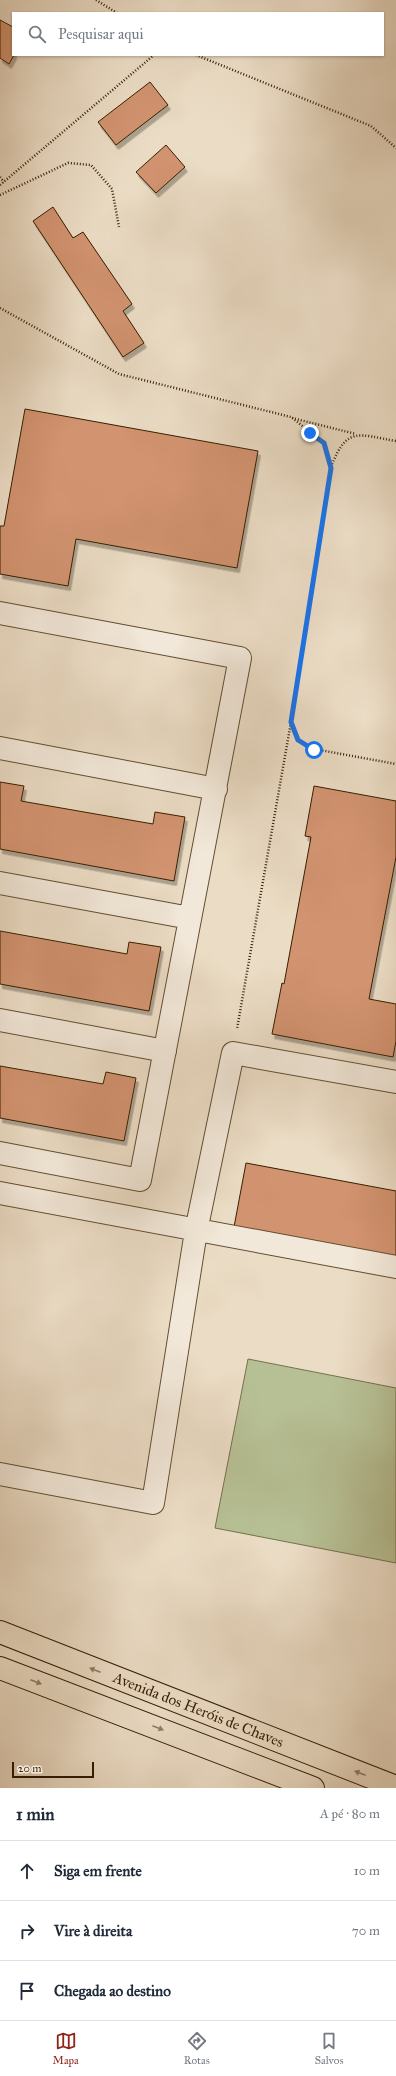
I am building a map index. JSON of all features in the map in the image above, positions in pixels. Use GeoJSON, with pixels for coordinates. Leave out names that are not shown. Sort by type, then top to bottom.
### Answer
{"type":"FeatureCollection","features":[{"type":"Feature","properties":{"kind":"main road","name":"Avenida dos Heróis de Chaves"},"geometry":{"type":"LineString","coordinates":[[0,1632],[396,1787]]}},
{"type":"Feature","properties":{"kind":"main road","name":"Avenida dos Heróis de Chaves"},"geometry":{"type":"LineString","coordinates":[[0,1668],[313,1788]]}},
{"type":"Feature","properties":{"kind":"lane"},"geometry":{"type":"LineString","coordinates":[[0,613],[240,658],[140,1180],[0,1153]]}},
{"type":"Feature","properties":{"kind":"lane"},"geometry":{"type":"LineString","coordinates":[[0,748],[216,788]]}},
{"type":"Feature","properties":{"kind":"lane"},"geometry":{"type":"LineString","coordinates":[[0,883],[190,918]]}},
{"type":"Feature","properties":{"kind":"lane"},"geometry":{"type":"LineString","coordinates":[[0,1020],[165,1051]]}},
{"type":"Feature","properties":{"kind":"lane"},"geometry":{"type":"LineString","coordinates":[[0,1474],[152,1503],[196,1231],[233,1053],[396,1082]]}},
{"type":"Feature","properties":{"kind":"lane"},"geometry":{"type":"LineString","coordinates":[[0,1193],[196,1231],[396,1267]]}},
{"type":"Feature","properties":{"kind":"path"},"geometry":{"type":"LineString","coordinates":[[96,0],[115,12]]}},
{"type":"Feature","properties":{"kind":"path"},"geometry":{"type":"LineString","coordinates":[[0,185],[153,56]]}},
{"type":"Feature","properties":{"kind":"path"},"geometry":{"type":"LineString","coordinates":[[198,56],[371,126],[396,148]]}},
{"type":"Feature","properties":{"kind":"path"},"geometry":{"type":"LineString","coordinates":[[0,194],[68,163],[91,165],[112,189],[119,227]]}},
{"type":"Feature","properties":{"kind":"path"},"geometry":{"type":"LineString","coordinates":[[0,177],[4,182]]}},
{"type":"Feature","properties":{"kind":"path"},"geometry":{"type":"LineString","coordinates":[[0,308],[119,374],[356,434],[396,441]]}},
{"type":"Feature","properties":{"kind":"path"},"geometry":{"type":"LineString","coordinates":[[291,418],[324,443],[331,468]]}},
{"type":"Feature","properties":{"kind":"path"},"geometry":{"type":"LineString","coordinates":[[233,1053],[291,722],[331,468],[338,449],[347,439],[356,434]]}},
{"type":"Feature","properties":{"kind":"path"},"geometry":{"type":"LineString","coordinates":[[291,722],[298,740],[314,750],[396,764]]}},
{"type":"Feature","properties":{"kind":"green space"},"geometry":{"type":"Polygon","coordinates":[[[248,1359],[396,1388],[396,1563],[215,1528],[248,1359]]]}},
{"type":"Feature","properties":{"kind":"building"},"geometry":{"type":"Polygon","coordinates":[[[0,20],[12,26],[12,56],[13,56],[9,64],[0,58],[0,20]]]}},
{"type":"Feature","properties":{"kind":"building"},"geometry":{"type":"Polygon","coordinates":[[[150,82],[168,105],[116,145],[98,122],[150,82]]]}},
{"type":"Feature","properties":{"kind":"building"},"geometry":{"type":"Polygon","coordinates":[[[166,145],[185,167],[156,193],[136,172],[166,145]]]}},
{"type":"Feature","properties":{"kind":"building"},"geometry":{"type":"Polygon","coordinates":[[[53,207],[73,238],[83,232],[132,304],[123,311],[144,343],[123,357],[33,221],[53,207]]]}},
{"type":"Feature","properties":{"kind":"building"},"geometry":{"type":"Polygon","coordinates":[[[25,409],[258,451],[237,568],[76,539],[68,586],[0,574],[0,526],[4,526],[25,409]]]}},
{"type":"Feature","properties":{"kind":"building"},"geometry":{"type":"Polygon","coordinates":[[[0,782],[24,786],[21,801],[153,824],[155,812],[185,817],[174,881],[0,849],[0,782]]]}},
{"type":"Feature","properties":{"kind":"building"},"geometry":{"type":"Polygon","coordinates":[[[314,786],[396,801],[396,857],[369,999],[396,1004],[396,1041],[393,1057],[272,1034],[282,983],[284,984],[311,837],[305,836],[314,786]]]}},
{"type":"Feature","properties":{"kind":"building"},"geometry":{"type":"Polygon","coordinates":[[[0,931],[127,954],[129,942],[161,947],[149,1011],[0,984],[0,931]]]}},
{"type":"Feature","properties":{"kind":"building"},"geometry":{"type":"Polygon","coordinates":[[[0,1066],[103,1084],[106,1072],[136,1078],[124,1141],[0,1118],[0,1066]]]}},
{"type":"Feature","properties":{"kind":"building"},"geometry":{"type":"Polygon","coordinates":[[[246,1163],[396,1191],[396,1257],[234,1227],[246,1163]]]}},
{"type":"Feature","properties":{"kind":"route"},"geometry":{"type":"LineString","coordinates":[[310,433],[324,443],[331,468],[291,722],[298,740],[314,750]]}}]}
